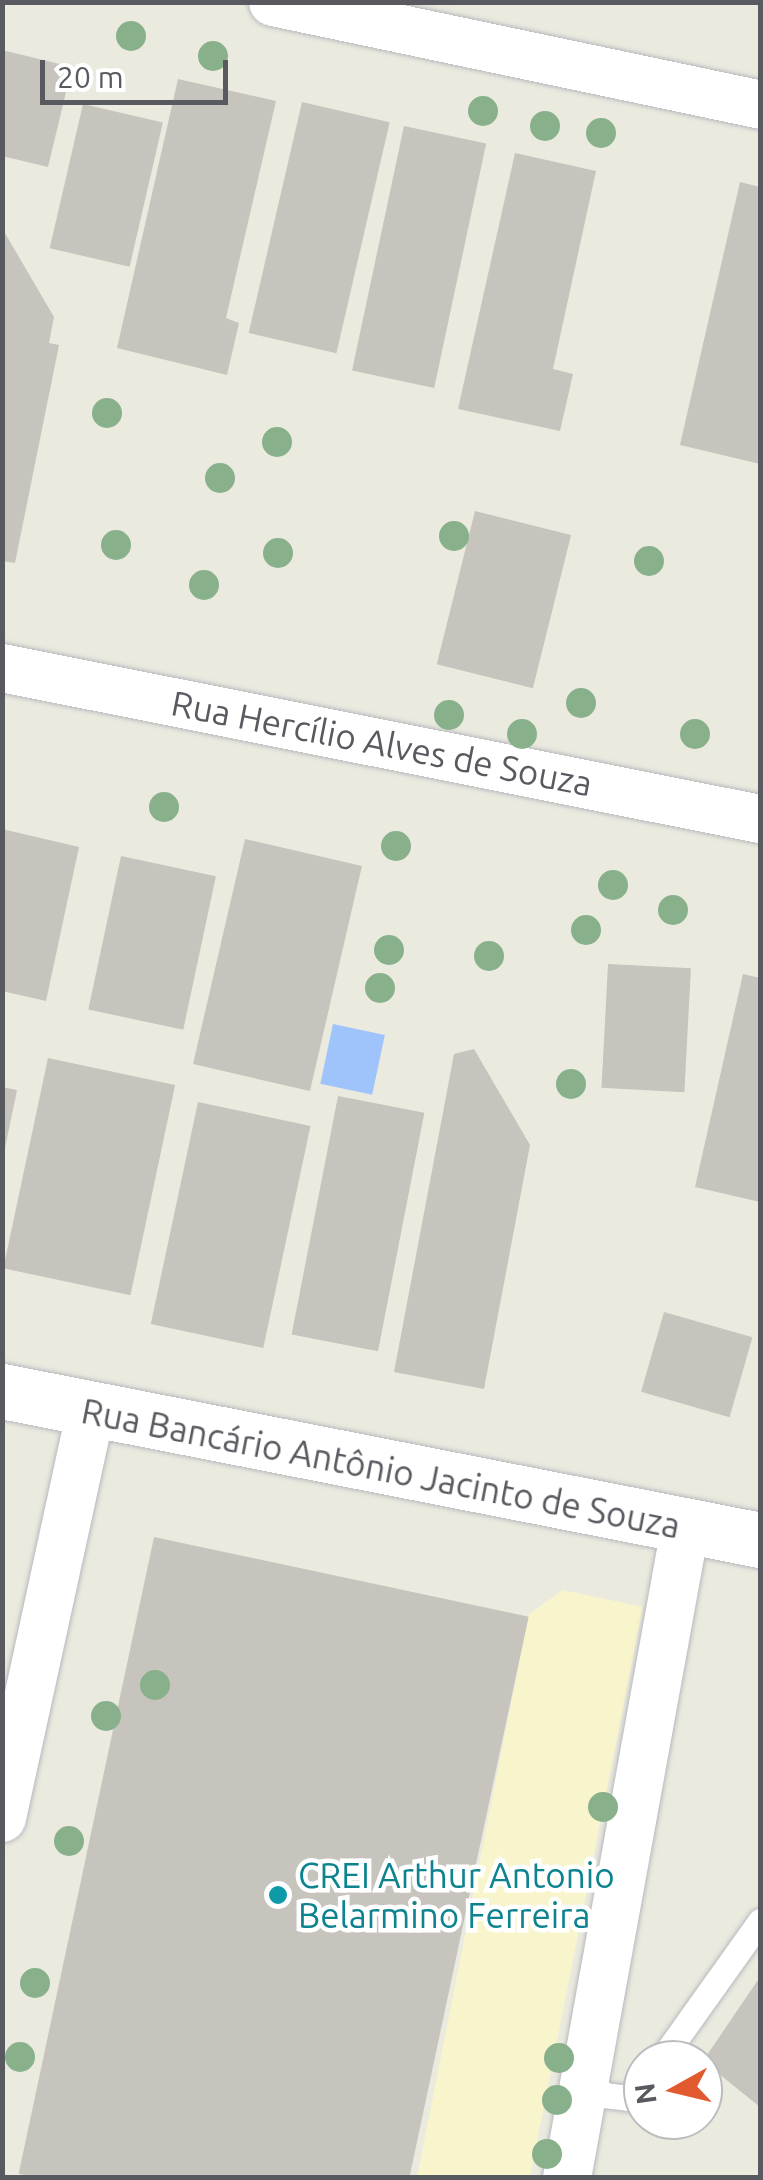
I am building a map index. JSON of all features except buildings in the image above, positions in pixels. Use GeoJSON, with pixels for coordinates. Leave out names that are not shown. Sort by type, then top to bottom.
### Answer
{"type":"FeatureCollection","features":[{"type":"Feature","properties":{"kind":"street"},"geometry":{"type":"LineString","coordinates":[[272,2],[760,105]]}},
{"type":"Feature","properties":{"kind":"street","name":"Rua Hercílio Alves de Souza"},"geometry":{"type":"LineString","coordinates":[[2,668],[760,819]]}},
{"type":"Feature","properties":{"kind":"street","name":"Rua Bancário Antônio Jacinto de Souza"},"geometry":{"type":"LineString","coordinates":[[2,1391],[685,1529],[760,1540]]}},
{"type":"Feature","properties":{"kind":"street"},"geometry":{"type":"LineString","coordinates":[[2,1818],[91,1410]]}},
{"type":"Feature","properties":{"kind":"street"},"geometry":{"type":"LineString","coordinates":[[567,2178],[685,1529]]}},
{"type":"Feature","properties":{"kind":"lane"},"geometry":{"type":"LineString","coordinates":[[675,2040],[760,1922]]}},
{"type":"Feature","properties":{"kind":"lane"},"geometry":{"type":"LineString","coordinates":[[586,2077],[604,2095],[623,2097]]}},
{"type":"Feature","properties":{"kind":"sand"},"geometry":{"type":"Polygon","coordinates":[[[563,1590],[643,1607],[530,2177],[417,2177],[529,1614],[563,1590]]]}},
{"type":"Feature","properties":{"kind":"water"},"geometry":{"type":"Polygon","coordinates":[[[333,1024],[385,1035],[372,1095],[320,1084],[333,1024]]]}},
{"type":"Feature","properties":{"kind":"place","name":"CREI Arthur Antonio Belarmino Ferreira"},"geometry":{"type":"Point","coordinates":[278,1895]}}]}
